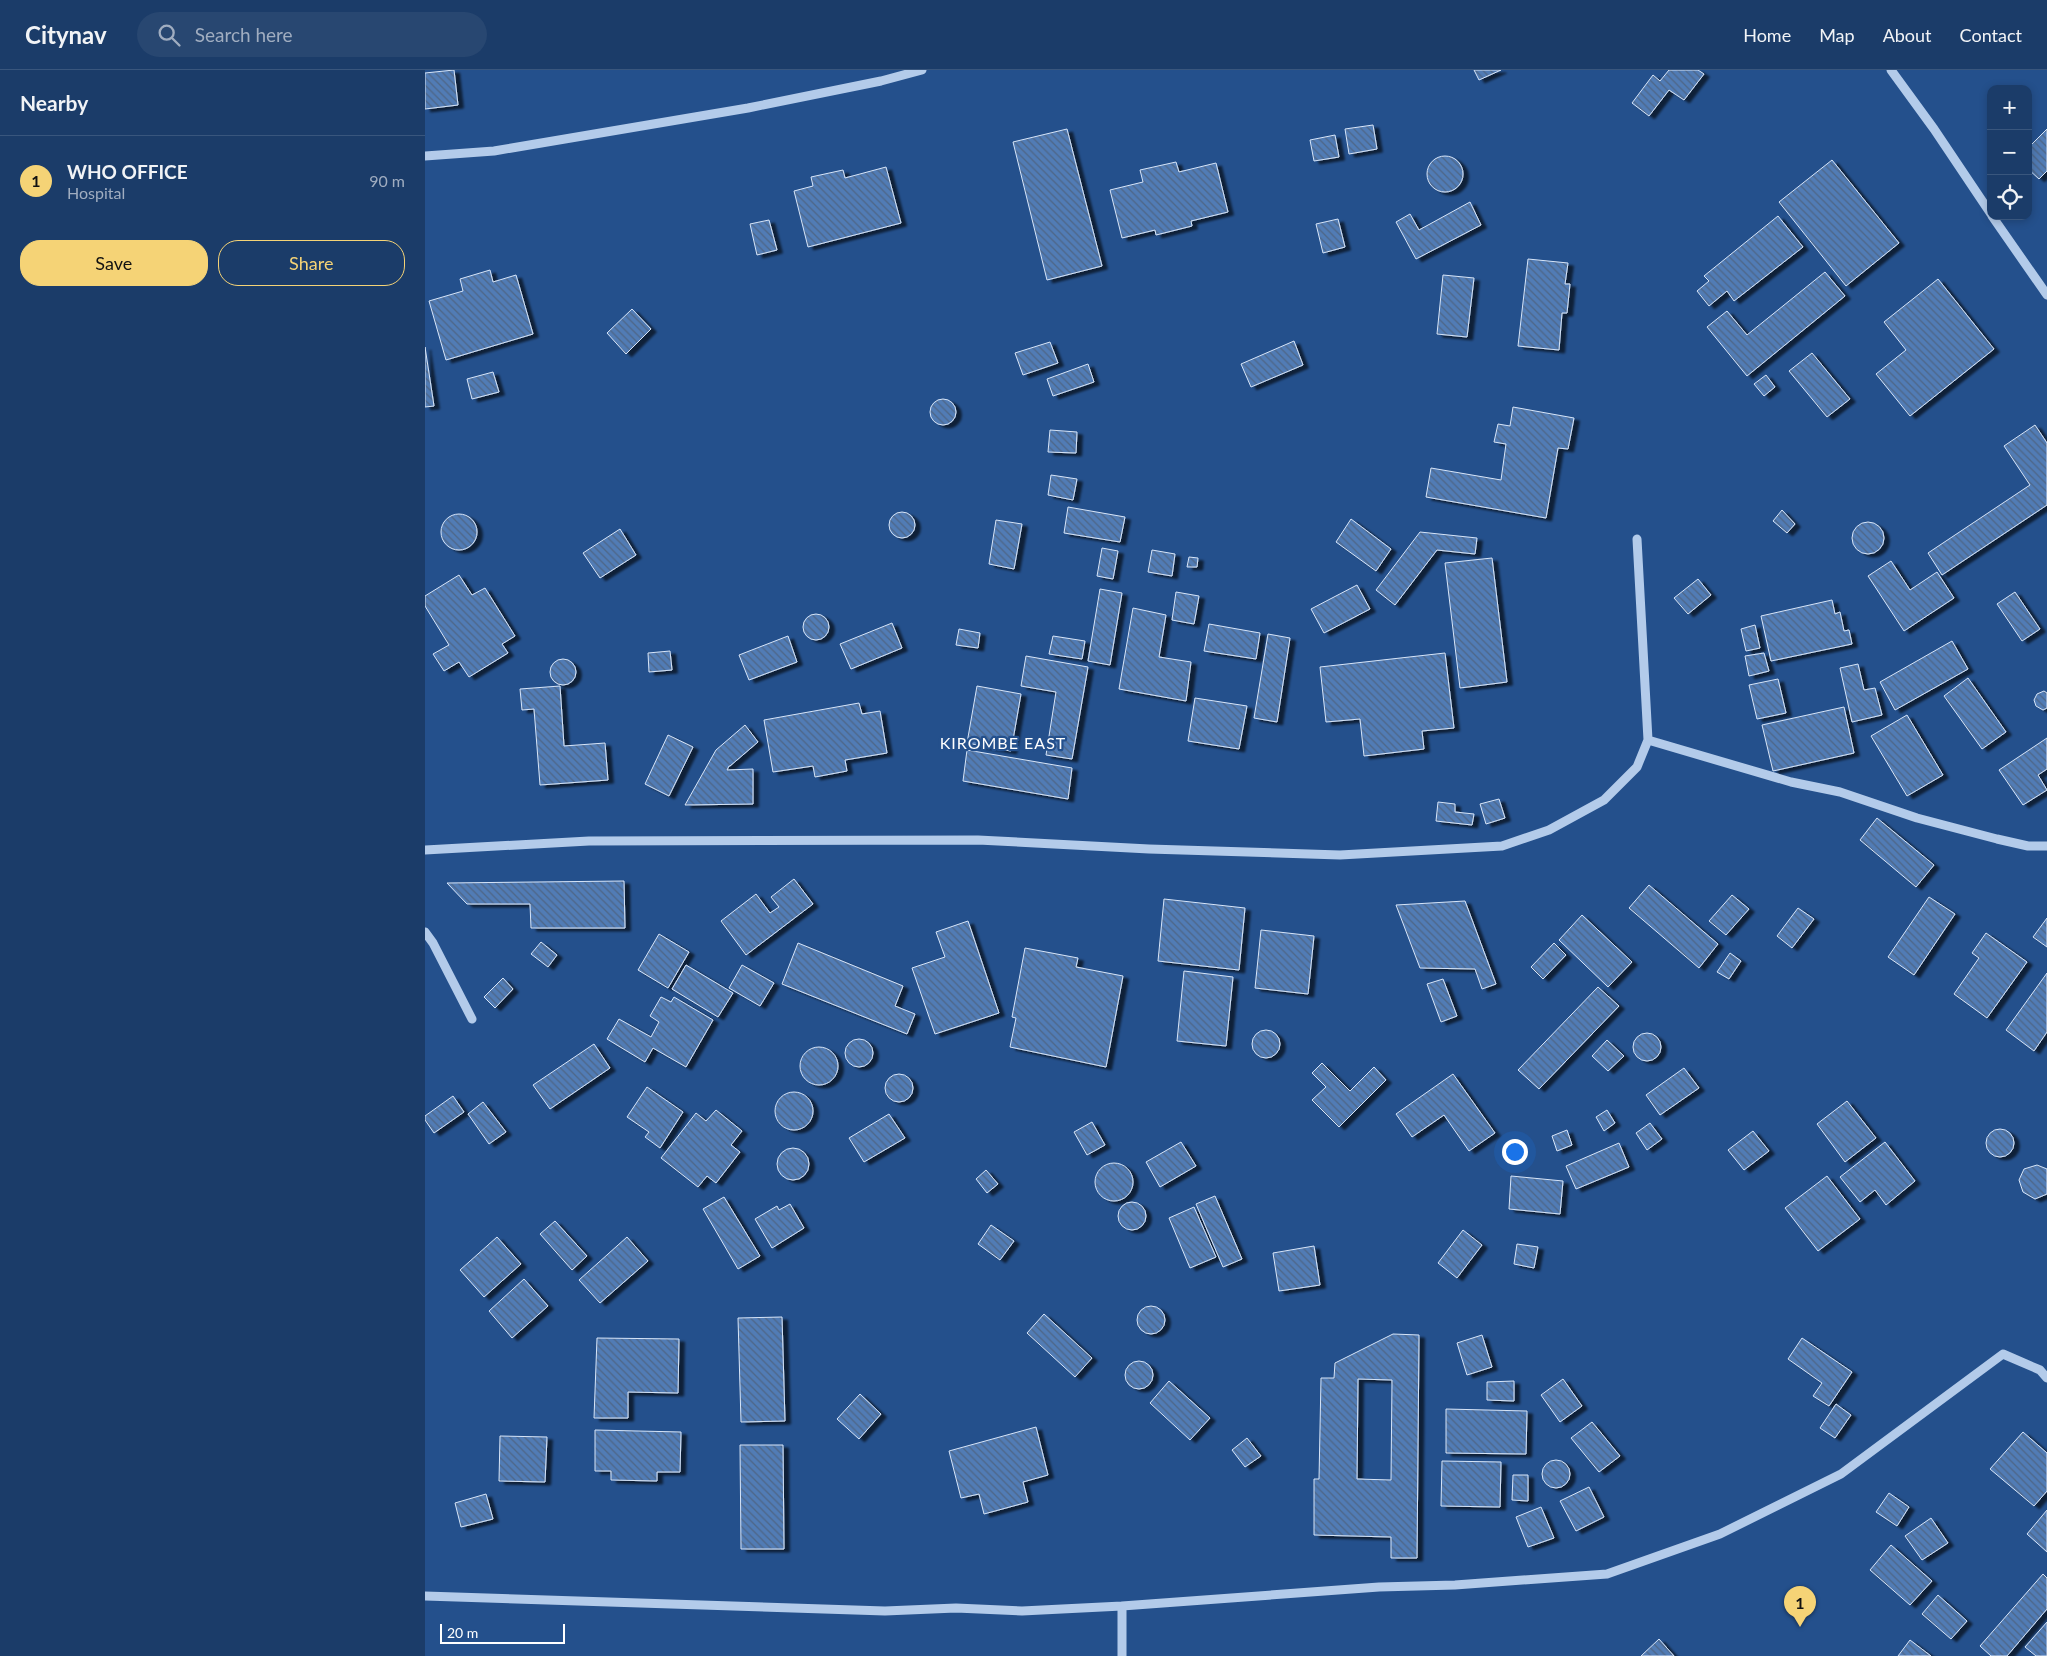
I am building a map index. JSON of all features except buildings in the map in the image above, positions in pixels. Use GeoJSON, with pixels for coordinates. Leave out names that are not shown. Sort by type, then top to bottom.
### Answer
{"type":"FeatureCollection","features":[{"type":"Feature","properties":{"kind":"street"},"geometry":{"type":"LineString","coordinates":[[425,156],[494,150],[748,108],[881,81],[922,70]]}},
{"type":"Feature","properties":{"kind":"street"},"geometry":{"type":"LineString","coordinates":[[1891,70],[1987,209]]}},
{"type":"Feature","properties":{"kind":"street"},"geometry":{"type":"LineString","coordinates":[[1994,220],[2047,295]]}},
{"type":"Feature","properties":{"kind":"street"},"geometry":{"type":"LineString","coordinates":[[425,850],[589,841],[978,840],[1149,849],[1340,855],[1502,846],[1549,830],[1604,800],[1637,767],[1648,740],[1637,538]]}},
{"type":"Feature","properties":{"kind":"street"},"geometry":{"type":"LineString","coordinates":[[1648,740],[1782,779],[1840,792],[1917,818],[1961,830],[2028,846],[2047,846]]}},
{"type":"Feature","properties":{"kind":"street"},"geometry":{"type":"LineString","coordinates":[[425,932],[433,943],[473,1020]]}},
{"type":"Feature","properties":{"kind":"street"},"geometry":{"type":"LineString","coordinates":[[425,1596],[885,1612],[956,1608],[1022,1611],[1607,1574],[1720,1534],[1841,1474],[2003,1354],[2040,1370],[2047,1378]]}},
{"type":"Feature","properties":{"kind":"street"},"geometry":{"type":"LineString","coordinates":[[1122,1606],[1123,1656]]}},
{"type":"Feature","properties":{"kind":"place","name":"WHO OFFICE"},"geometry":{"type":"Point","coordinates":[1800,1627]}},
{"type":"Feature","properties":{"kind":"district","name":"KIROMBE EAST"},"geometry":{"type":"Point","coordinates":[1003,743]}}]}
